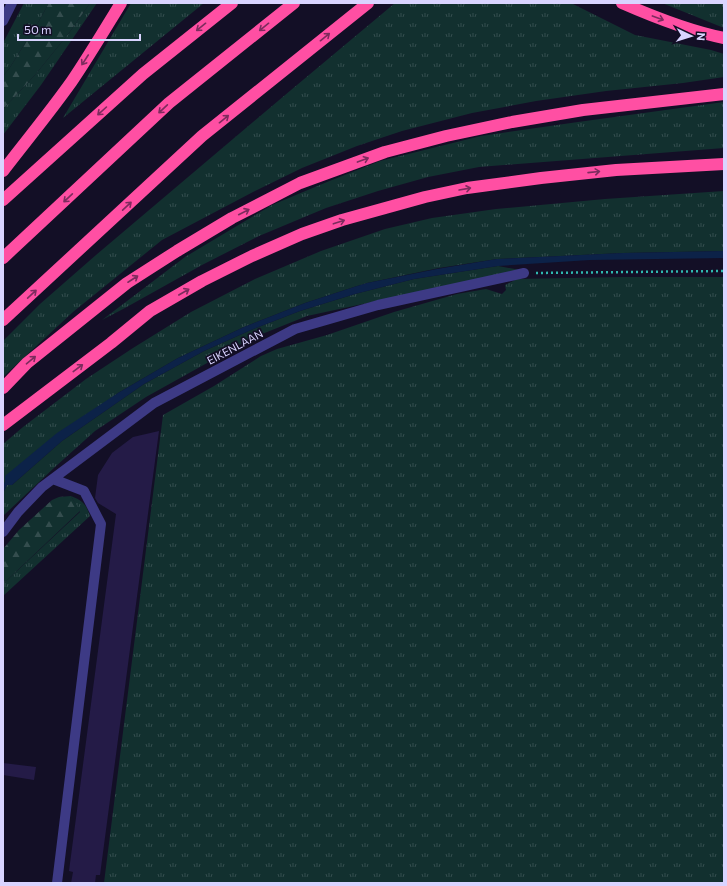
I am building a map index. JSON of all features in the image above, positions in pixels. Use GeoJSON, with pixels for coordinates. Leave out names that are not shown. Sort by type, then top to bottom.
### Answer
{"type":"FeatureCollection","features":[{"type":"Feature","properties":{"kind":"highway"},"geometry":{"type":"LineString","coordinates":[[3,171],[72,80],[121,3]]}},
{"type":"Feature","properties":{"kind":"highway"},"geometry":{"type":"LineString","coordinates":[[3,200],[144,74],[232,3]]}},
{"type":"Feature","properties":{"kind":"highway"},"geometry":{"type":"LineString","coordinates":[[3,258],[170,103],[294,3]]}},
{"type":"Feature","properties":{"kind":"highway"},"geometry":{"type":"LineString","coordinates":[[3,320],[202,136],[368,3]]}},
{"type":"Feature","properties":{"kind":"highway"},"geometry":{"type":"LineString","coordinates":[[622,3],[643,13],[724,38]]}},
{"type":"Feature","properties":{"kind":"highway"},"geometry":{"type":"LineString","coordinates":[[3,388],[27,364],[127,283],[232,218],[300,184],[385,152],[446,136],[512,122],[583,110],[724,94]]}},
{"type":"Feature","properties":{"kind":"highway"},"geometry":{"type":"LineString","coordinates":[[3,425],[111,343],[150,311],[252,256],[302,234],[342,220],[425,197],[467,188],[616,170],[724,164]]}},
{"type":"Feature","properties":{"kind":"street"},"geometry":{"type":"LineString","coordinates":[[3,21],[12,3]]}},
{"type":"Feature","properties":{"kind":"street","name":"EIKENLAAN"},"geometry":{"type":"LineString","coordinates":[[3,532],[18,512],[42,487],[154,403],[295,329],[378,305],[524,273]]}},
{"type":"Feature","properties":{"kind":"street"},"geometry":{"type":"LineString","coordinates":[[53,479],[84,491],[101,524],[57,883]]}},
{"type":"Feature","properties":{"kind":"path"},"geometry":{"type":"LineString","coordinates":[[524,273],[724,271]]}},
{"type":"Feature","properties":{"kind":"green space"},"geometry":{"type":"Polygon","coordinates":[[[24,3],[49,3],[9,69],[3,76],[3,43],[24,3]]]}},
{"type":"Feature","properties":{"kind":"green space"},"geometry":{"type":"Polygon","coordinates":[[[49,3],[90,3],[69,33],[35,75],[3,109],[3,76],[9,69],[49,3]]]}},
{"type":"Feature","properties":{"kind":"green space"},"geometry":{"type":"Polygon","coordinates":[[[90,3],[97,3],[41,85],[3,135],[3,109],[35,75],[69,33],[90,3]]]}},
{"type":"Feature","properties":{"kind":"green space"},"geometry":{"type":"Polygon","coordinates":[[[131,3],[204,3],[63,118],[131,3]]]}},
{"type":"Feature","properties":{"kind":"green space"},"geometry":{"type":"Polygon","coordinates":[[[395,3],[571,3],[635,35],[724,54],[724,77],[536,101],[472,113],[402,131],[357,146],[302,168],[162,240],[73,312],[3,377],[3,341],[40,304],[395,3]]]}},
{"type":"Feature","properties":{"kind":"green space"},"geometry":{"type":"Polygon","coordinates":[[[662,3],[724,3],[724,28],[662,3]]]}},
{"type":"Feature","properties":{"kind":"green space"},"geometry":{"type":"Polygon","coordinates":[[[724,102],[724,148],[479,167],[428,177],[326,208],[259,236],[202,265],[102,320],[185,257],[272,205],[380,161],[481,136],[724,102]]]}},
{"type":"Feature","properties":{"kind":"green space"},"geometry":{"type":"Polygon","coordinates":[[[724,191],[724,251],[623,253],[497,259],[439,268],[354,287],[305,303],[244,327],[178,358],[118,393],[3,484],[3,444],[86,379],[191,312],[255,279],[321,251],[385,229],[432,218],[496,209],[605,199],[724,191]]]}},
{"type":"Feature","properties":{"kind":"green space"},"geometry":{"type":"Polygon","coordinates":[[[498,266],[520,270],[307,316],[252,338],[146,397],[95,431],[3,516],[3,493],[7,485],[12,485],[62,441],[144,384],[204,351],[251,330],[300,311],[355,294],[414,279],[498,266]]]}},
{"type":"Feature","properties":{"kind":"green space"},"geometry":{"type":"Polygon","coordinates":[[[724,277],[724,883],[104,883],[163,415],[214,386],[261,356],[277,349],[327,335],[394,312],[457,294],[486,289],[502,294],[506,290],[505,285],[517,279],[724,277]]]}},
{"type":"Feature","properties":{"kind":"green space"},"geometry":{"type":"Polygon","coordinates":[[[71,496],[84,503],[90,516],[3,596],[3,584],[80,512],[71,496]]]}},
{"type":"Feature","properties":{"kind":"green space"},"geometry":{"type":"Polygon","coordinates":[[[71,496],[80,511],[3,584],[3,549],[19,530],[52,500],[59,497],[71,496]]]}},
{"type":"Feature","properties":{"kind":"water"},"geometry":{"type":"Polygon","coordinates":[[[724,251],[724,258],[590,260],[498,266],[414,279],[355,294],[300,311],[251,330],[204,351],[144,384],[62,441],[12,485],[7,485],[3,493],[5,476],[57,433],[118,393],[178,358],[244,327],[305,303],[367,283],[497,259],[623,253],[724,251]]]}},
{"type":"Feature","properties":{"kind":"building"},"geometry":{"type":"Polygon","coordinates":[[[159,431],[100,875],[96,875],[95,883],[71,883],[73,872],[69,871],[116,514],[98,503],[95,498],[98,475],[112,453],[133,437],[159,431]]]}},
{"type":"Feature","properties":{"kind":"building"},"geometry":{"type":"Polygon","coordinates":[[[3,763],[36,767],[34,780],[3,775],[3,763]]]}}]}
